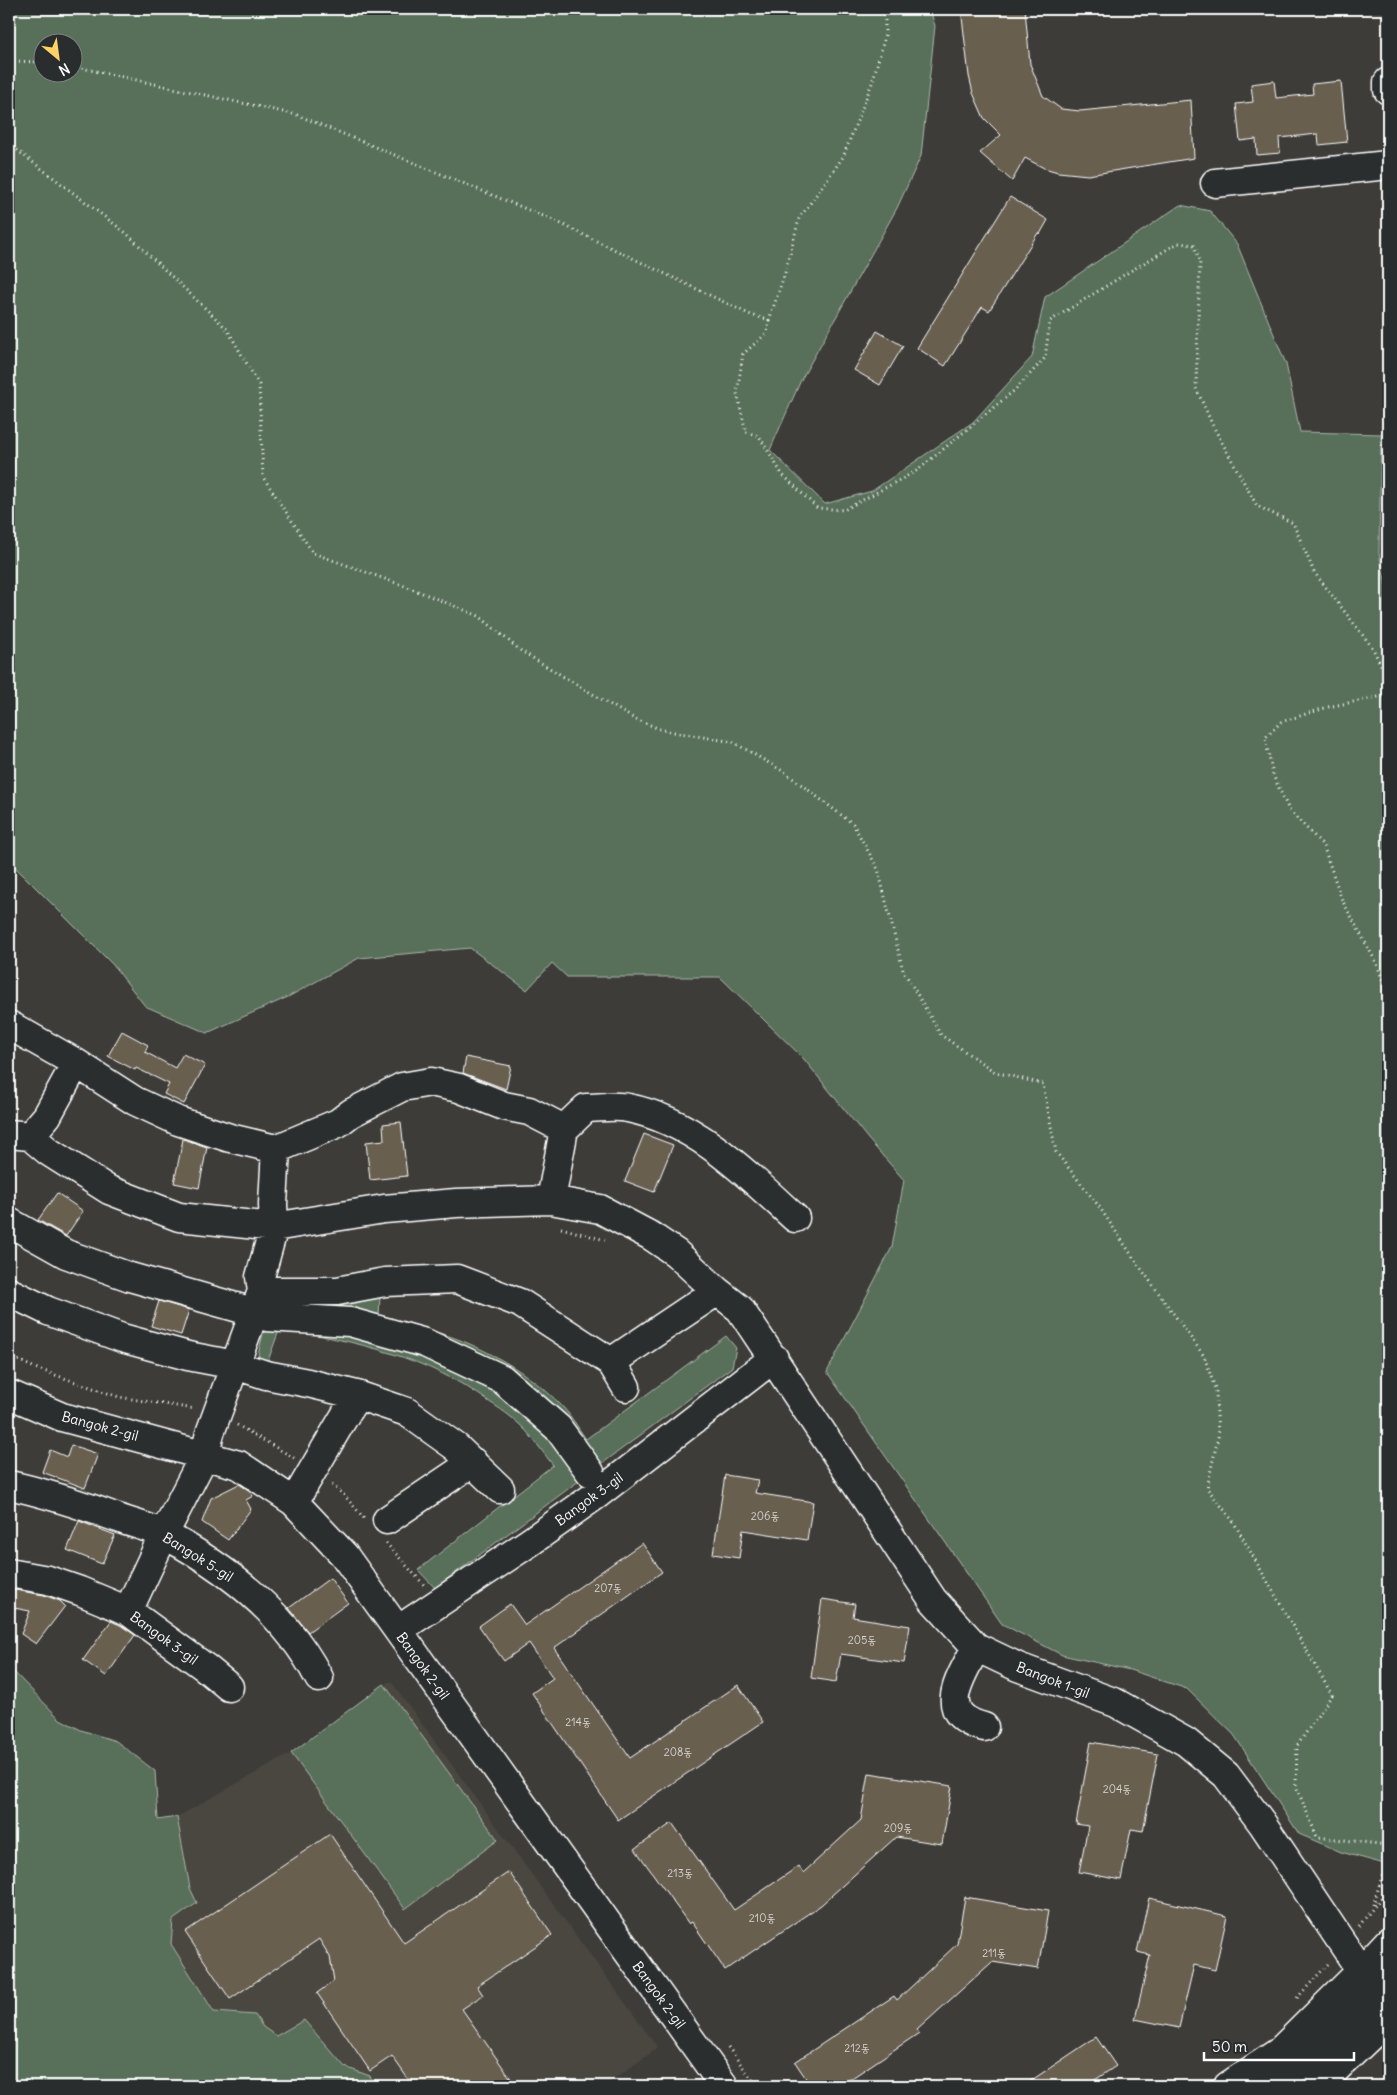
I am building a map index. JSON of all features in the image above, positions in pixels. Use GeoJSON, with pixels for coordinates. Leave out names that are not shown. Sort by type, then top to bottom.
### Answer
{"type":"FeatureCollection","features":[{"type":"Feature","properties":{"kind":"street"},"geometry":{"type":"LineString","coordinates":[[1388,82],[1388,90]]}},
{"type":"Feature","properties":{"kind":"street"},"geometry":{"type":"LineString","coordinates":[[1215,182],[1388,165]]}},
{"type":"Feature","properties":{"kind":"street"},"geometry":{"type":"LineString","coordinates":[[9,1025],[76,1063],[135,1101],[178,1121],[230,1138],[276,1149],[338,1123],[351,1113],[402,1086],[430,1082],[459,1088],[504,1106],[528,1110],[564,1129]]}},
{"type":"Feature","properties":{"kind":"street"},"geometry":{"type":"LineString","coordinates":[[19,1135],[46,1116],[76,1063]]}},
{"type":"Feature","properties":{"kind":"street"},"geometry":{"type":"LineString","coordinates":[[551,1200],[564,1129],[586,1108],[626,1108],[653,1115],[688,1131],[742,1170],[795,1218]]}},
{"type":"Feature","properties":{"kind":"street","name":"Bangok 1-gil"},"geometry":{"type":"LineString","coordinates":[[19,1135],[109,1190],[179,1217],[274,1227],[384,1209],[456,1203],[551,1200],[600,1209],[651,1236],[676,1253],[717,1291],[740,1309],[933,1600],[976,1647],[1018,1667],[1116,1703],[1186,1742],[1226,1775],[1262,1823],[1361,1971]]}},
{"type":"Feature","properties":{"kind":"street"},"geometry":{"type":"LineString","coordinates":[[128,1611],[204,1454],[235,1365],[264,1304],[260,1277],[274,1227],[273,1204],[276,1149]]}},
{"type":"Feature","properties":{"kind":"street"},"geometry":{"type":"LineString","coordinates":[[9,1222],[66,1254],[130,1277],[239,1308]]}},
{"type":"Feature","properties":{"kind":"street"},"geometry":{"type":"LineString","coordinates":[[264,1304],[385,1282],[457,1279],[520,1303],[612,1362],[626,1387]]}},
{"type":"Feature","properties":{"kind":"street"},"geometry":{"type":"LineString","coordinates":[[612,1362],[717,1291]]}},
{"type":"Feature","properties":{"kind":"street"},"geometry":{"type":"LineString","coordinates":[[9,1292],[48,1311],[122,1338],[188,1356],[235,1365],[266,1375],[308,1382],[357,1395],[407,1412],[456,1447],[500,1489]]}},
{"type":"Feature","properties":{"kind":"street"},"geometry":{"type":"LineString","coordinates":[[264,1304],[350,1322],[425,1343],[502,1379],[558,1428],[590,1472]]}},
{"type":"Feature","properties":{"kind":"street","name":"Bangok 3-gil"},"geometry":{"type":"LineString","coordinates":[[398,1630],[530,1542],[599,1493],[774,1358]]}},
{"type":"Feature","properties":{"kind":"street","name":"Bangok 2-gil"},"geometry":{"type":"LineString","coordinates":[[9,1394],[62,1417],[239,1465],[294,1502],[334,1543],[724,2086]]}},
{"type":"Feature","properties":{"kind":"street"},"geometry":{"type":"LineString","coordinates":[[294,1502],[357,1395]]}},
{"type":"Feature","properties":{"kind":"street"},"geometry":{"type":"LineString","coordinates":[[387,1520],[473,1462]]}},
{"type":"Feature","properties":{"kind":"street","name":"Bangok 5-gil"},"geometry":{"type":"LineString","coordinates":[[9,1485],[56,1496],[164,1534],[234,1578],[266,1606],[308,1656],[319,1678]]}},
{"type":"Feature","properties":{"kind":"street","name":"Bangok 3-gil"},"geometry":{"type":"LineString","coordinates":[[9,1573],[48,1580],[128,1611],[229,1687]]}},
{"type":"Feature","properties":{"kind":"street"},"geometry":{"type":"LineString","coordinates":[[976,1647],[957,1685],[954,1697],[955,1709],[963,1718],[973,1724],[984,1727]]}},
{"type":"Feature","properties":{"kind":"street"},"geometry":{"type":"LineString","coordinates":[[1228,2086],[1279,2052],[1388,1942]]}},
{"type":"Feature","properties":{"kind":"street"},"geometry":{"type":"LineString","coordinates":[[1274,2086],[1291,2073],[1388,1981]]}},
{"type":"Feature","properties":{"kind":"street"},"geometry":{"type":"LineString","coordinates":[[1318,2086],[1388,2019]]}},
{"type":"Feature","properties":{"kind":"path"},"geometry":{"type":"LineString","coordinates":[[885,9],[886,36],[872,83],[843,157],[799,219],[785,273],[769,320],[767,333],[743,354],[736,394],[746,432],[759,436],[782,474],[817,508],[844,510],[918,470],[1016,389],[1045,358],[1050,321],[1178,243],[1194,245],[1200,260],[1196,388],[1199,396],[1213,426],[1257,506],[1293,523],[1314,572],[1372,647],[1388,679]]}},
{"type":"Feature","properties":{"kind":"path"},"geometry":{"type":"LineString","coordinates":[[9,60],[32,61]]}},
{"type":"Feature","properties":{"kind":"path"},"geometry":{"type":"LineString","coordinates":[[82,68],[298,115],[553,220],[752,315],[769,320]]}},
{"type":"Feature","properties":{"kind":"path"},"geometry":{"type":"LineString","coordinates":[[9,144],[126,233],[227,329],[259,385],[263,477],[313,553],[410,588],[479,616],[521,651],[631,717],[662,730],[733,742],[786,774],[853,824],[878,869],[903,970],[941,1035],[995,1072],[1043,1084],[1056,1152],[1098,1205],[1204,1356],[1216,1391],[1218,1437],[1207,1488],[1234,1521],[1332,1695],[1297,1746],[1296,1786],[1317,1836],[1388,1846]]}},
{"type":"Feature","properties":{"kind":"path"},"geometry":{"type":"LineString","coordinates":[[1388,695],[1328,707],[1281,722],[1265,738],[1273,775],[1289,810],[1323,845],[1342,900],[1377,964],[1388,996]]}},
{"type":"Feature","properties":{"kind":"path"},"geometry":{"type":"LineString","coordinates":[[558,1227],[608,1241]]}},
{"type":"Feature","properties":{"kind":"path"},"geometry":{"type":"LineString","coordinates":[[1372,1909],[1388,1858]]}},
{"type":"Feature","properties":{"kind":"path"},"geometry":{"type":"LineString","coordinates":[[1294,2002],[1345,1945],[1388,1889]]}},
{"type":"Feature","properties":{"kind":"shaded area"},"geometry":{"type":"Polygon","coordinates":[[[391,1681],[658,2048],[604,2086],[374,2086],[369,2076],[345,2067],[304,2020],[276,2036],[263,2027],[255,2015],[214,2012],[171,1944],[173,1920],[197,1903],[190,1888],[177,1817],[291,1753],[384,1684],[391,1681]]]}},
{"type":"Feature","properties":{"kind":"green space"},"geometry":{"type":"Polygon","coordinates":[[[9,9],[930,9],[935,26],[921,156],[897,208],[801,380],[770,450],[825,504],[872,491],[973,422],[1032,357],[1045,297],[1180,205],[1210,211],[1237,244],[1286,364],[1300,432],[1381,434],[1379,553],[1388,594],[1388,1865],[1341,1852],[1299,1834],[1234,1735],[1187,1689],[1130,1670],[1062,1655],[1002,1624],[827,1372],[892,1247],[904,1180],[868,1139],[803,1058],[720,977],[567,977],[552,963],[527,990],[470,948],[359,958],[288,997],[207,1033],[145,1006],[113,965],[9,861],[9,9]]]}},
{"type":"Feature","properties":{"kind":"green space"},"geometry":{"type":"Polygon","coordinates":[[[380,1293],[379,1321],[446,1335],[500,1359],[548,1392],[568,1413],[586,1439],[726,1336],[736,1348],[732,1367],[435,1588],[418,1570],[553,1465],[527,1432],[505,1413],[467,1387],[442,1373],[416,1362],[364,1345],[280,1328],[266,1366],[258,1355],[271,1299],[380,1293]]]}},
{"type":"Feature","properties":{"kind":"green space"},"geometry":{"type":"Polygon","coordinates":[[[9,1667],[60,1719],[81,1730],[116,1741],[155,1771],[158,1820],[177,1817],[190,1888],[197,1903],[173,1920],[171,1944],[214,2012],[255,2015],[263,2027],[276,2036],[304,2020],[345,2067],[370,2076],[374,2086],[9,2086],[9,1667]]]}},
{"type":"Feature","properties":{"kind":"green space"},"geometry":{"type":"Polygon","coordinates":[[[384,1684],[498,1840],[405,1909],[291,1753],[384,1684]]]}},
{"type":"Feature","properties":{"kind":"building"},"geometry":{"type":"Polygon","coordinates":[[[961,9],[1025,9],[1030,64],[1043,96],[1061,109],[1080,111],[1191,100],[1194,158],[1088,175],[1058,172],[1044,168],[1025,158],[1012,181],[980,153],[1001,135],[984,118],[973,93],[969,76],[961,9]]]}},
{"type":"Feature","properties":{"kind":"building"},"geometry":{"type":"Polygon","coordinates":[[[1274,81],[1276,98],[1313,94],[1312,84],[1341,81],[1347,142],[1319,145],[1318,134],[1279,138],[1280,153],[1257,155],[1256,139],[1240,141],[1236,104],[1253,102],[1251,84],[1274,81]]]}},
{"type":"Feature","properties":{"kind":"building"},"geometry":{"type":"Polygon","coordinates":[[[1010,197],[1048,220],[989,311],[982,307],[945,366],[917,348],[1010,197]]]}},
{"type":"Feature","properties":{"kind":"building"},"geometry":{"type":"Polygon","coordinates":[[[877,331],[903,346],[880,385],[854,370],[877,331]]]}},
{"type":"Feature","properties":{"kind":"building"},"geometry":{"type":"Polygon","coordinates":[[[122,1031],[148,1045],[145,1052],[175,1068],[183,1054],[205,1065],[184,1104],[164,1094],[169,1084],[108,1056],[122,1031]]]}},
{"type":"Feature","properties":{"kind":"building"},"geometry":{"type":"Polygon","coordinates":[[[466,1057],[511,1066],[506,1089],[463,1073],[466,1057]]]}},
{"type":"Feature","properties":{"kind":"building"},"geometry":{"type":"Polygon","coordinates":[[[401,1122],[407,1176],[370,1180],[366,1142],[384,1140],[383,1124],[401,1122]]]}},
{"type":"Feature","properties":{"kind":"building"},"geometry":{"type":"Polygon","coordinates":[[[644,1134],[673,1145],[654,1192],[625,1181],[644,1134]]]}},
{"type":"Feature","properties":{"kind":"building"},"geometry":{"type":"Polygon","coordinates":[[[183,1139],[207,1147],[199,1188],[174,1183],[183,1139]]]}},
{"type":"Feature","properties":{"kind":"building"},"geometry":{"type":"Polygon","coordinates":[[[57,1193],[83,1211],[66,1236],[38,1220],[57,1193]]]}},
{"type":"Feature","properties":{"kind":"building"},"geometry":{"type":"Polygon","coordinates":[[[159,1301],[189,1310],[181,1335],[151,1326],[159,1301]]]}},
{"type":"Feature","properties":{"kind":"building"},"geometry":{"type":"Polygon","coordinates":[[[71,1445],[98,1454],[85,1488],[42,1472],[50,1450],[67,1457],[71,1445]]]}},
{"type":"Feature","properties":{"kind":"building"},"geometry":{"type":"Polygon","coordinates":[[[725,1475],[758,1480],[755,1493],[813,1502],[807,1540],[743,1530],[739,1558],[713,1554],[725,1475]]]}},
{"type":"Feature","properties":{"kind":"building"},"geometry":{"type":"Polygon","coordinates":[[[239,1484],[250,1491],[253,1496],[246,1500],[251,1509],[228,1540],[202,1522],[211,1498],[239,1484]]]}},
{"type":"Feature","properties":{"kind":"building"},"geometry":{"type":"Polygon","coordinates":[[[79,1521],[115,1535],[102,1564],[67,1550],[79,1521]]]}},
{"type":"Feature","properties":{"kind":"building"},"geometry":{"type":"Polygon","coordinates":[[[642,1543],[662,1572],[554,1648],[630,1758],[738,1685],[763,1722],[618,1820],[532,1693],[553,1678],[529,1643],[504,1661],[479,1626],[510,1604],[525,1625],[642,1543]]]}},
{"type":"Feature","properties":{"kind":"building"},"geometry":{"type":"Polygon","coordinates":[[[330,1578],[348,1603],[308,1632],[289,1608],[330,1578]]]}},
{"type":"Feature","properties":{"kind":"building"},"geometry":{"type":"Polygon","coordinates":[[[9,1589],[44,1595],[60,1601],[65,1606],[36,1644],[21,1634],[30,1611],[9,1607],[9,1589]]]}},
{"type":"Feature","properties":{"kind":"building"},"geometry":{"type":"Polygon","coordinates":[[[822,1599],[855,1604],[853,1617],[910,1626],[904,1663],[841,1654],[836,1682],[811,1678],[822,1599]]]}},
{"type":"Feature","properties":{"kind":"building"},"geometry":{"type":"Polygon","coordinates":[[[111,1621],[135,1635],[106,1676],[83,1660],[111,1621]]]}},
{"type":"Feature","properties":{"kind":"building"},"geometry":{"type":"Polygon","coordinates":[[[1091,1742],[1158,1754],[1143,1831],[1131,1829],[1121,1880],[1079,1872],[1088,1826],[1076,1824],[1091,1742]]]}},
{"type":"Feature","properties":{"kind":"building"},"geometry":{"type":"Polygon","coordinates":[[[869,1773],[952,1786],[942,1844],[896,1837],[821,1905],[725,1970],[692,1922],[689,1924],[635,1849],[672,1823],[734,1910],[799,1866],[803,1873],[861,1820],[869,1773]]]}},
{"type":"Feature","properties":{"kind":"building"},"geometry":{"type":"Polygon","coordinates":[[[330,1834],[404,1943],[509,1872],[552,1935],[477,1986],[483,1995],[462,2009],[516,2086],[413,2086],[392,2056],[370,2071],[317,1993],[334,1981],[330,1957],[319,1939],[230,1999],[185,1932],[330,1834]]]}},
{"type":"Feature","properties":{"kind":"building"},"geometry":{"type":"Polygon","coordinates":[[[965,1897],[1048,1911],[1038,1969],[992,1962],[917,2030],[919,2033],[840,2086],[811,2086],[795,2062],[894,1996],[897,2000],[957,1944],[965,1897]]]}},
{"type":"Feature","properties":{"kind":"building"},"geometry":{"type":"Polygon","coordinates":[[[1149,1898],[1227,1916],[1215,1970],[1194,1965],[1179,2028],[1135,2019],[1150,1955],[1137,1952],[1149,1898]]]}},
{"type":"Feature","properties":{"kind":"building"},"geometry":{"type":"Polygon","coordinates":[[[1096,2037],[1116,2066],[1086,2086],[1023,2086],[1096,2037]]]}}]}
